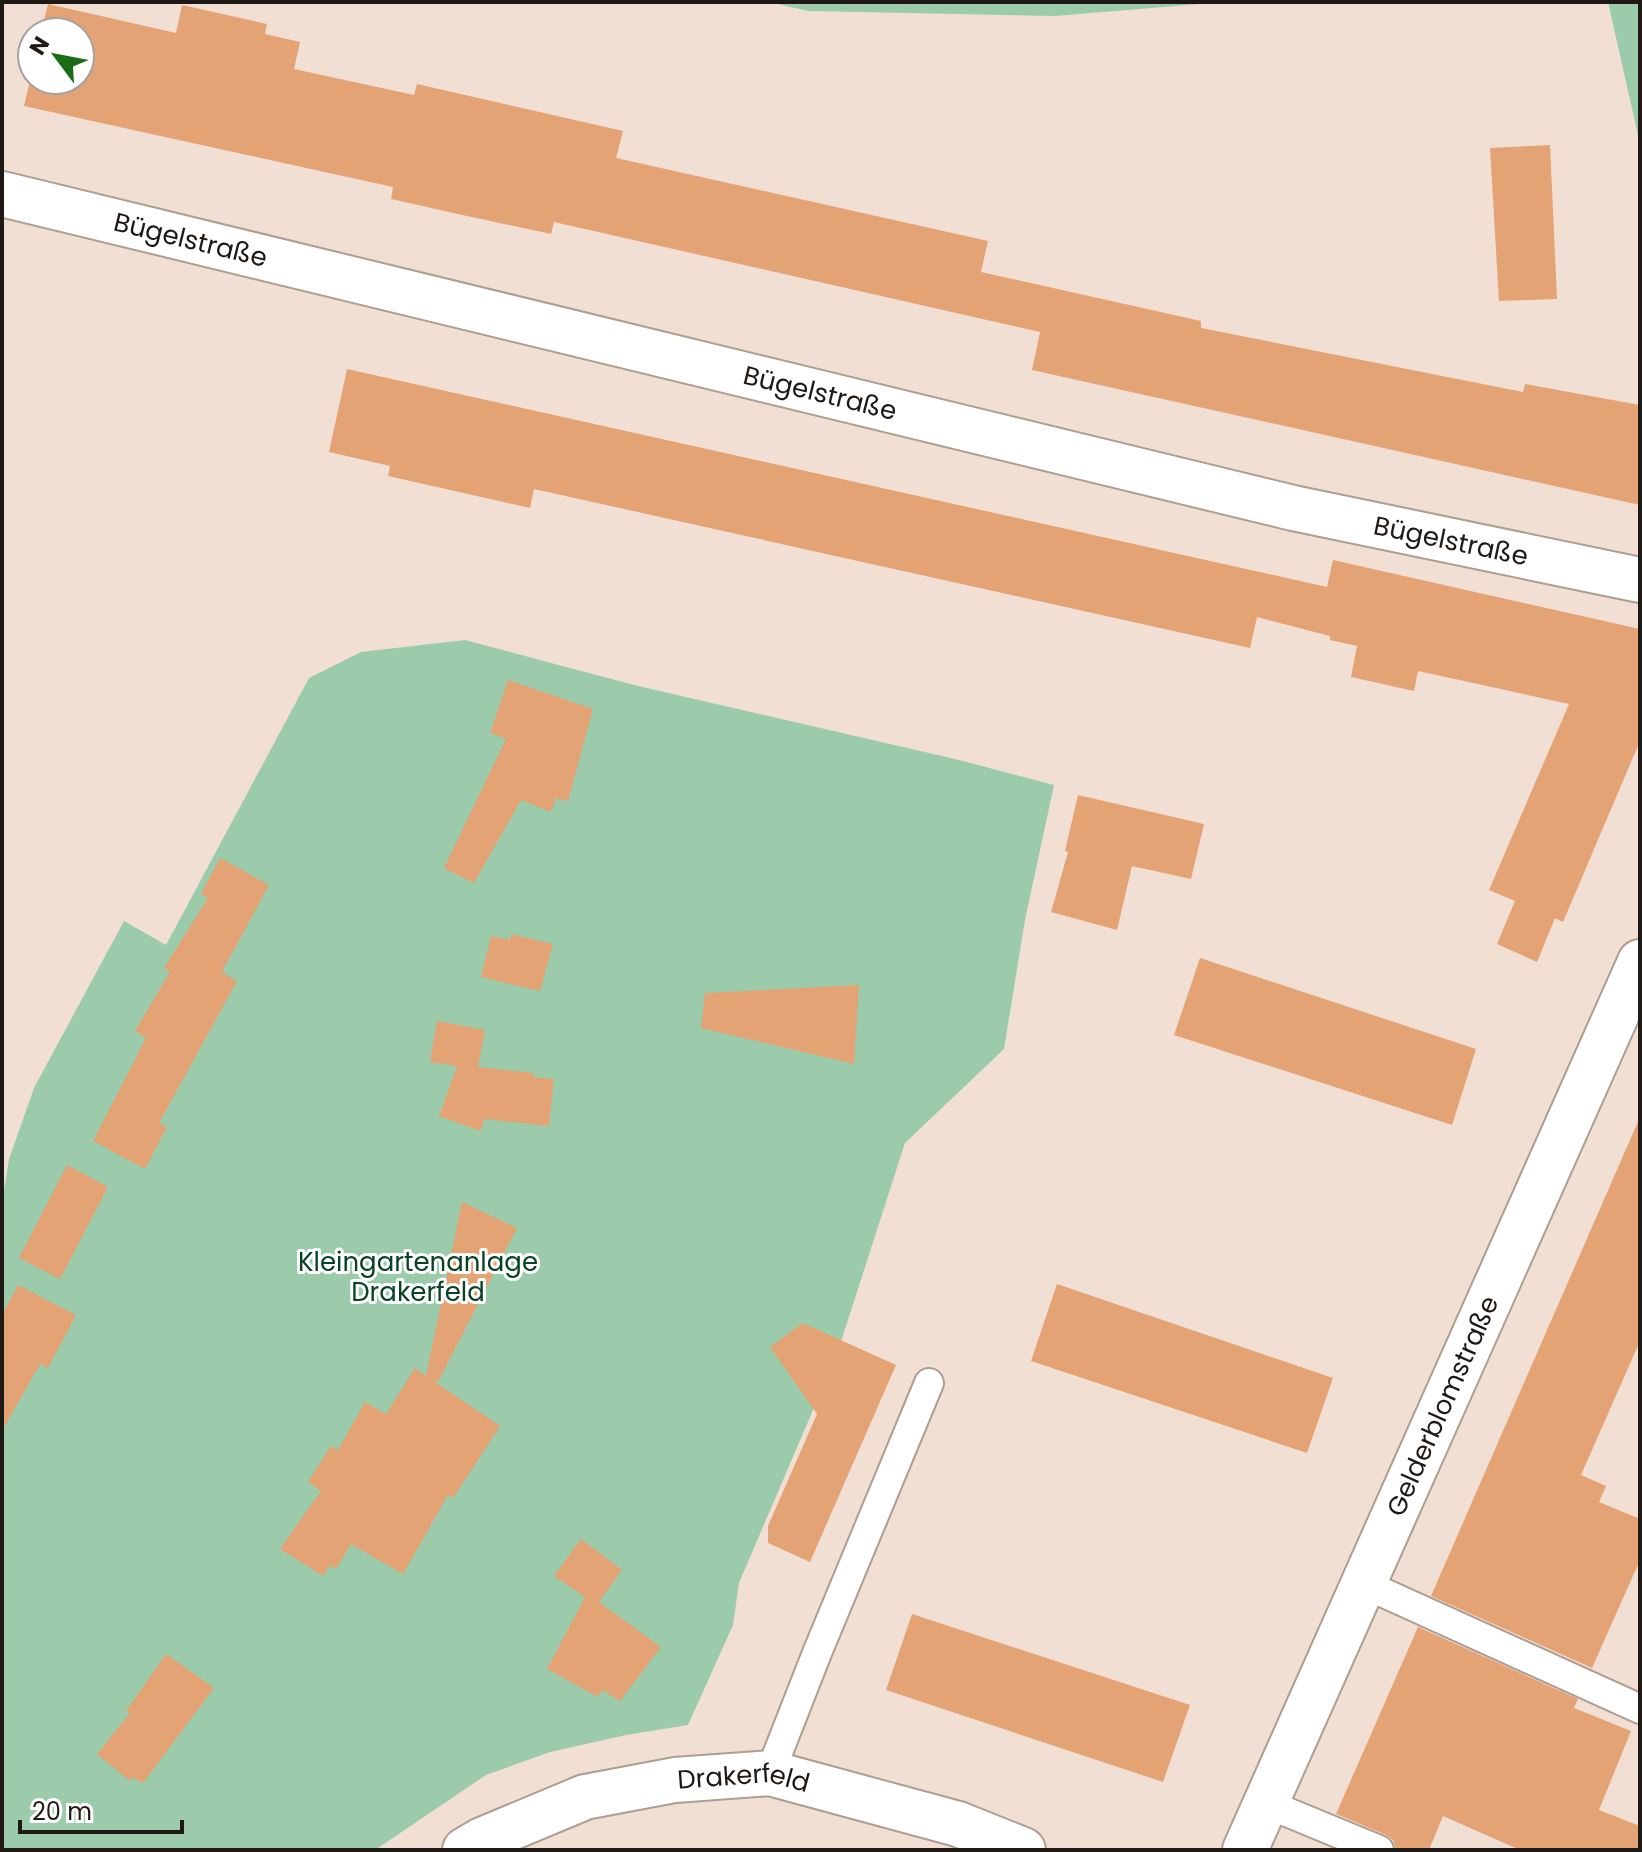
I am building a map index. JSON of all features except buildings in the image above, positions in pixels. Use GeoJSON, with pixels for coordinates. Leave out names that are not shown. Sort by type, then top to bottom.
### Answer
{"type":"FeatureCollection","features":[{"type":"Feature","properties":{"kind":"street","name":"Bügelstraße"},"geometry":{"type":"LineString","coordinates":[[2,194],[1293,508],[1640,580]]}},
{"type":"Feature","properties":{"kind":"street","name":"Gelderblomstraße"},"geometry":{"type":"LineString","coordinates":[[1245,1850],[1640,962]]}},
{"type":"Feature","properties":{"kind":"street","name":"Drakerfeld"},"geometry":{"type":"LineString","coordinates":[[465,1850],[585,1797],[675,1780],[770,1773],[958,1824],[1023,1850]]}},
{"type":"Feature","properties":{"kind":"lane"},"geometry":{"type":"LineString","coordinates":[[770,1773],[929,1383]]}},
{"type":"Feature","properties":{"kind":"lane"},"geometry":{"type":"LineString","coordinates":[[1362,1583],[1640,1709]]}},
{"type":"Feature","properties":{"kind":"lane"},"geometry":{"type":"LineString","coordinates":[[1265,1803],[1379,1850]]}},
{"type":"Feature","properties":{"kind":"green space"},"geometry":{"type":"Polygon","coordinates":[[[769,2],[1224,2],[1055,16],[808,11],[769,2]]]}},
{"type":"Feature","properties":{"kind":"green space"},"geometry":{"type":"Polygon","coordinates":[[[1608,2],[1640,2],[1640,144],[1608,2]]]}},
{"type":"Feature","properties":{"kind":"green space","name":"Kleingartenanlage Drakerfeld"},"geometry":{"type":"Polygon","coordinates":[[[465,640],[634,685],[1054,785],[1025,920],[1004,1049],[905,1143],[837,1354],[739,1583],[733,1625],[688,1725],[550,1752],[486,1775],[375,1850],[2,1850],[2,1204],[9,1159],[34,1088],[124,921],[166,945],[309,678],[361,652],[465,640]]]}}]}
